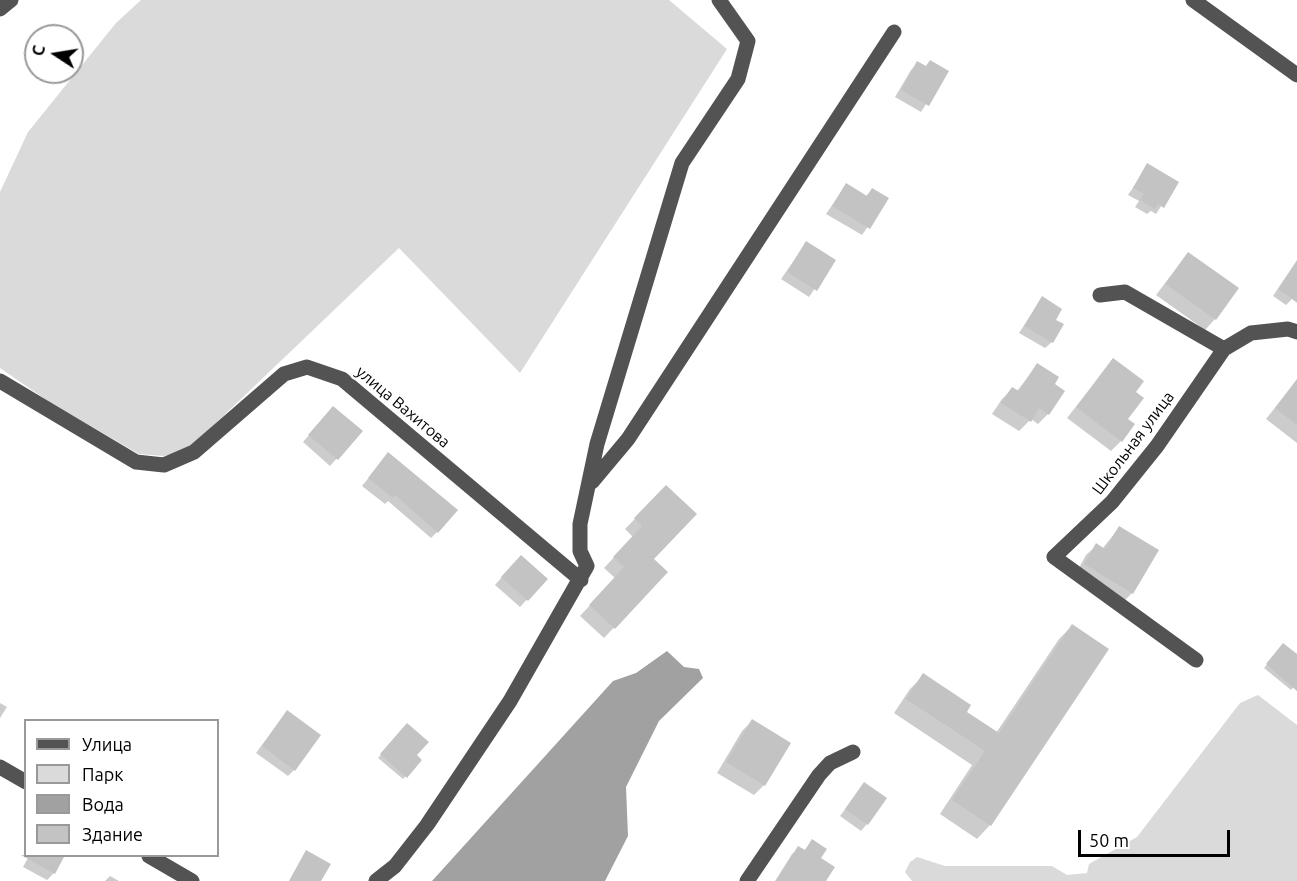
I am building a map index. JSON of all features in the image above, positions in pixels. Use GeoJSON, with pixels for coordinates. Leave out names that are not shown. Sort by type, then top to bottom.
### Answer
{"type":"FeatureCollection","features":[{"type":"Feature","properties":{"kind":"street"},"geometry":{"type":"LineString","coordinates":[[0,9],[11,0]]}},
{"type":"Feature","properties":{"kind":"street"},"geometry":{"type":"LineString","coordinates":[[376,881],[394,866],[427,825],[510,701],[587,566],[580,551],[580,524],[597,444],[682,163],[738,79],[746,50],[748,40],[719,0]]}},
{"type":"Feature","properties":{"kind":"street"},"geometry":{"type":"LineString","coordinates":[[1193,0],[1297,75]]}},
{"type":"Feature","properties":{"kind":"street"},"geometry":{"type":"LineString","coordinates":[[590,484],[628,439],[894,32]]}},
{"type":"Feature","properties":{"kind":"street"},"geometry":{"type":"LineString","coordinates":[[1100,295],[1125,292],[1224,349]]}},
{"type":"Feature","properties":{"kind":"street","name":"Школьная улица"},"geometry":{"type":"LineString","coordinates":[[1196,660],[1054,557],[1112,502],[1157,446],[1224,349],[1251,333],[1288,329],[1297,333]]}},
{"type":"Feature","properties":{"kind":"street","name":"улица Вахитова"},"geometry":{"type":"LineString","coordinates":[[0,381],[136,462],[164,465],[194,452],[284,374],[307,367],[342,379],[581,580]]}},
{"type":"Feature","properties":{"kind":"street"},"geometry":{"type":"LineString","coordinates":[[747,881],[819,775],[830,763],[853,752]]}},
{"type":"Feature","properties":{"kind":"street"},"geometry":{"type":"LineString","coordinates":[[0,767],[24,781]]}},
{"type":"Feature","properties":{"kind":"street"},"geometry":{"type":"LineString","coordinates":[[152,857],[192,881]]}},
{"type":"Feature","properties":{"kind":"green space"},"geometry":{"type":"Polygon","coordinates":[[[141,0],[669,0],[727,49],[520,373],[399,248],[197,441],[181,452],[164,456],[139,454],[51,403],[0,368],[0,192],[28,132],[67,84],[84,84],[84,63],[116,23],[141,0]]]}},
{"type":"Feature","properties":{"kind":"green space"},"geometry":{"type":"Polygon","coordinates":[[[1258,695],[1297,725],[1297,881],[912,881],[905,872],[910,862],[917,857],[945,866],[1052,866],[1067,875],[1087,873],[1089,864],[1137,837],[1240,703],[1258,695]]]}},
{"type":"Feature","properties":{"kind":"water"},"geometry":{"type":"Polygon","coordinates":[[[667,651],[684,667],[699,669],[703,678],[659,721],[626,787],[628,836],[605,881],[432,881],[613,681],[636,673],[667,651]]]}},
{"type":"Feature","properties":{"kind":"building"},"geometry":{"type":"Polygon","coordinates":[[[930,60],[949,71],[929,106],[901,90],[917,61],[926,66],[930,60]]]}},
{"type":"Feature","properties":{"kind":"building"},"geometry":{"type":"Polygon","coordinates":[[[1147,163],[1179,182],[1164,208],[1158,204],[1155,209],[1140,200],[1144,194],[1133,188],[1147,163]]]}},
{"type":"Feature","properties":{"kind":"building"},"geometry":{"type":"Polygon","coordinates":[[[846,183],[867,196],[872,188],[889,198],[870,229],[832,206],[846,183]]]}},
{"type":"Feature","properties":{"kind":"building"},"geometry":{"type":"Polygon","coordinates":[[[806,241],[836,260],[817,291],[787,272],[806,241]]]}},
{"type":"Feature","properties":{"kind":"building"},"geometry":{"type":"Polygon","coordinates":[[[1188,252],[1239,288],[1216,320],[1165,284],[1188,252]]]}},
{"type":"Feature","properties":{"kind":"building"},"geometry":{"type":"Polygon","coordinates":[[[1297,261],[1297,302],[1278,289],[1297,261]]]}},
{"type":"Feature","properties":{"kind":"building"},"geometry":{"type":"Polygon","coordinates":[[[1042,296],[1062,309],[1056,320],[1064,324],[1053,343],[1024,326],[1042,296]]]}},
{"type":"Feature","properties":{"kind":"building"},"geometry":{"type":"Polygon","coordinates":[[[1113,358],[1144,381],[1136,392],[1144,398],[1128,419],[1135,424],[1122,442],[1076,407],[1113,358]]]}},
{"type":"Feature","properties":{"kind":"building"},"geometry":{"type":"Polygon","coordinates":[[[1037,363],[1059,377],[1055,384],[1065,391],[1049,415],[1039,408],[1031,422],[1001,403],[1012,387],[1019,391],[1037,363]]]}},
{"type":"Feature","properties":{"kind":"building"},"geometry":{"type":"Polygon","coordinates":[[[1297,379],[1297,425],[1275,408],[1297,379]]]}},
{"type":"Feature","properties":{"kind":"building"},"geometry":{"type":"Polygon","coordinates":[[[333,406],[363,431],[338,460],[308,435],[333,406]]]}},
{"type":"Feature","properties":{"kind":"building"},"geometry":{"type":"Polygon","coordinates":[[[388,452],[458,510],[438,533],[395,495],[393,498],[368,478],[388,452]]]}},
{"type":"Feature","properties":{"kind":"building"},"geometry":{"type":"Polygon","coordinates":[[[666,485],[697,514],[654,559],[668,572],[615,629],[589,605],[624,567],[613,557],[642,526],[634,518],[666,485]]]}},
{"type":"Feature","properties":{"kind":"building"},"geometry":{"type":"Polygon","coordinates":[[[1119,526],[1159,550],[1133,594],[1084,564],[1096,543],[1105,549],[1119,526]]]}},
{"type":"Feature","properties":{"kind":"building"},"geometry":{"type":"Polygon","coordinates":[[[521,555],[548,579],[528,601],[501,577],[521,555]]]}},
{"type":"Feature","properties":{"kind":"building"},"geometry":{"type":"Polygon","coordinates":[[[1072,624],[1109,649],[991,826],[952,800],[985,751],[906,699],[923,673],[971,705],[967,712],[999,733],[1072,624]]]}},
{"type":"Feature","properties":{"kind":"building"},"geometry":{"type":"Polygon","coordinates":[[[1283,643],[1297,654],[1297,691],[1266,664],[1283,643]]]}},
{"type":"Feature","properties":{"kind":"building"},"geometry":{"type":"Polygon","coordinates":[[[287,710],[321,735],[295,771],[262,746],[287,710]]]}},
{"type":"Feature","properties":{"kind":"building"},"geometry":{"type":"Polygon","coordinates":[[[752,719],[791,743],[765,786],[726,762],[752,719]]]}},
{"type":"Feature","properties":{"kind":"building"},"geometry":{"type":"Polygon","coordinates":[[[407,723],[429,742],[417,755],[422,760],[407,778],[380,754],[407,723]]]}},
{"type":"Feature","properties":{"kind":"building"},"geometry":{"type":"Polygon","coordinates":[[[864,782],[887,798],[868,825],[845,809],[864,782]]]}},
{"type":"Feature","properties":{"kind":"building"},"geometry":{"type":"Polygon","coordinates":[[[812,839],[827,849],[821,858],[835,867],[826,881],[776,881],[798,846],[805,850],[812,839]]]}},
{"type":"Feature","properties":{"kind":"building"},"geometry":{"type":"Polygon","coordinates":[[[306,850],[331,864],[321,881],[289,881],[306,850]]]}},
{"type":"Feature","properties":{"kind":"building"},"geometry":{"type":"Polygon","coordinates":[[[25,857],[64,857],[55,874],[25,857]]]}}]}
